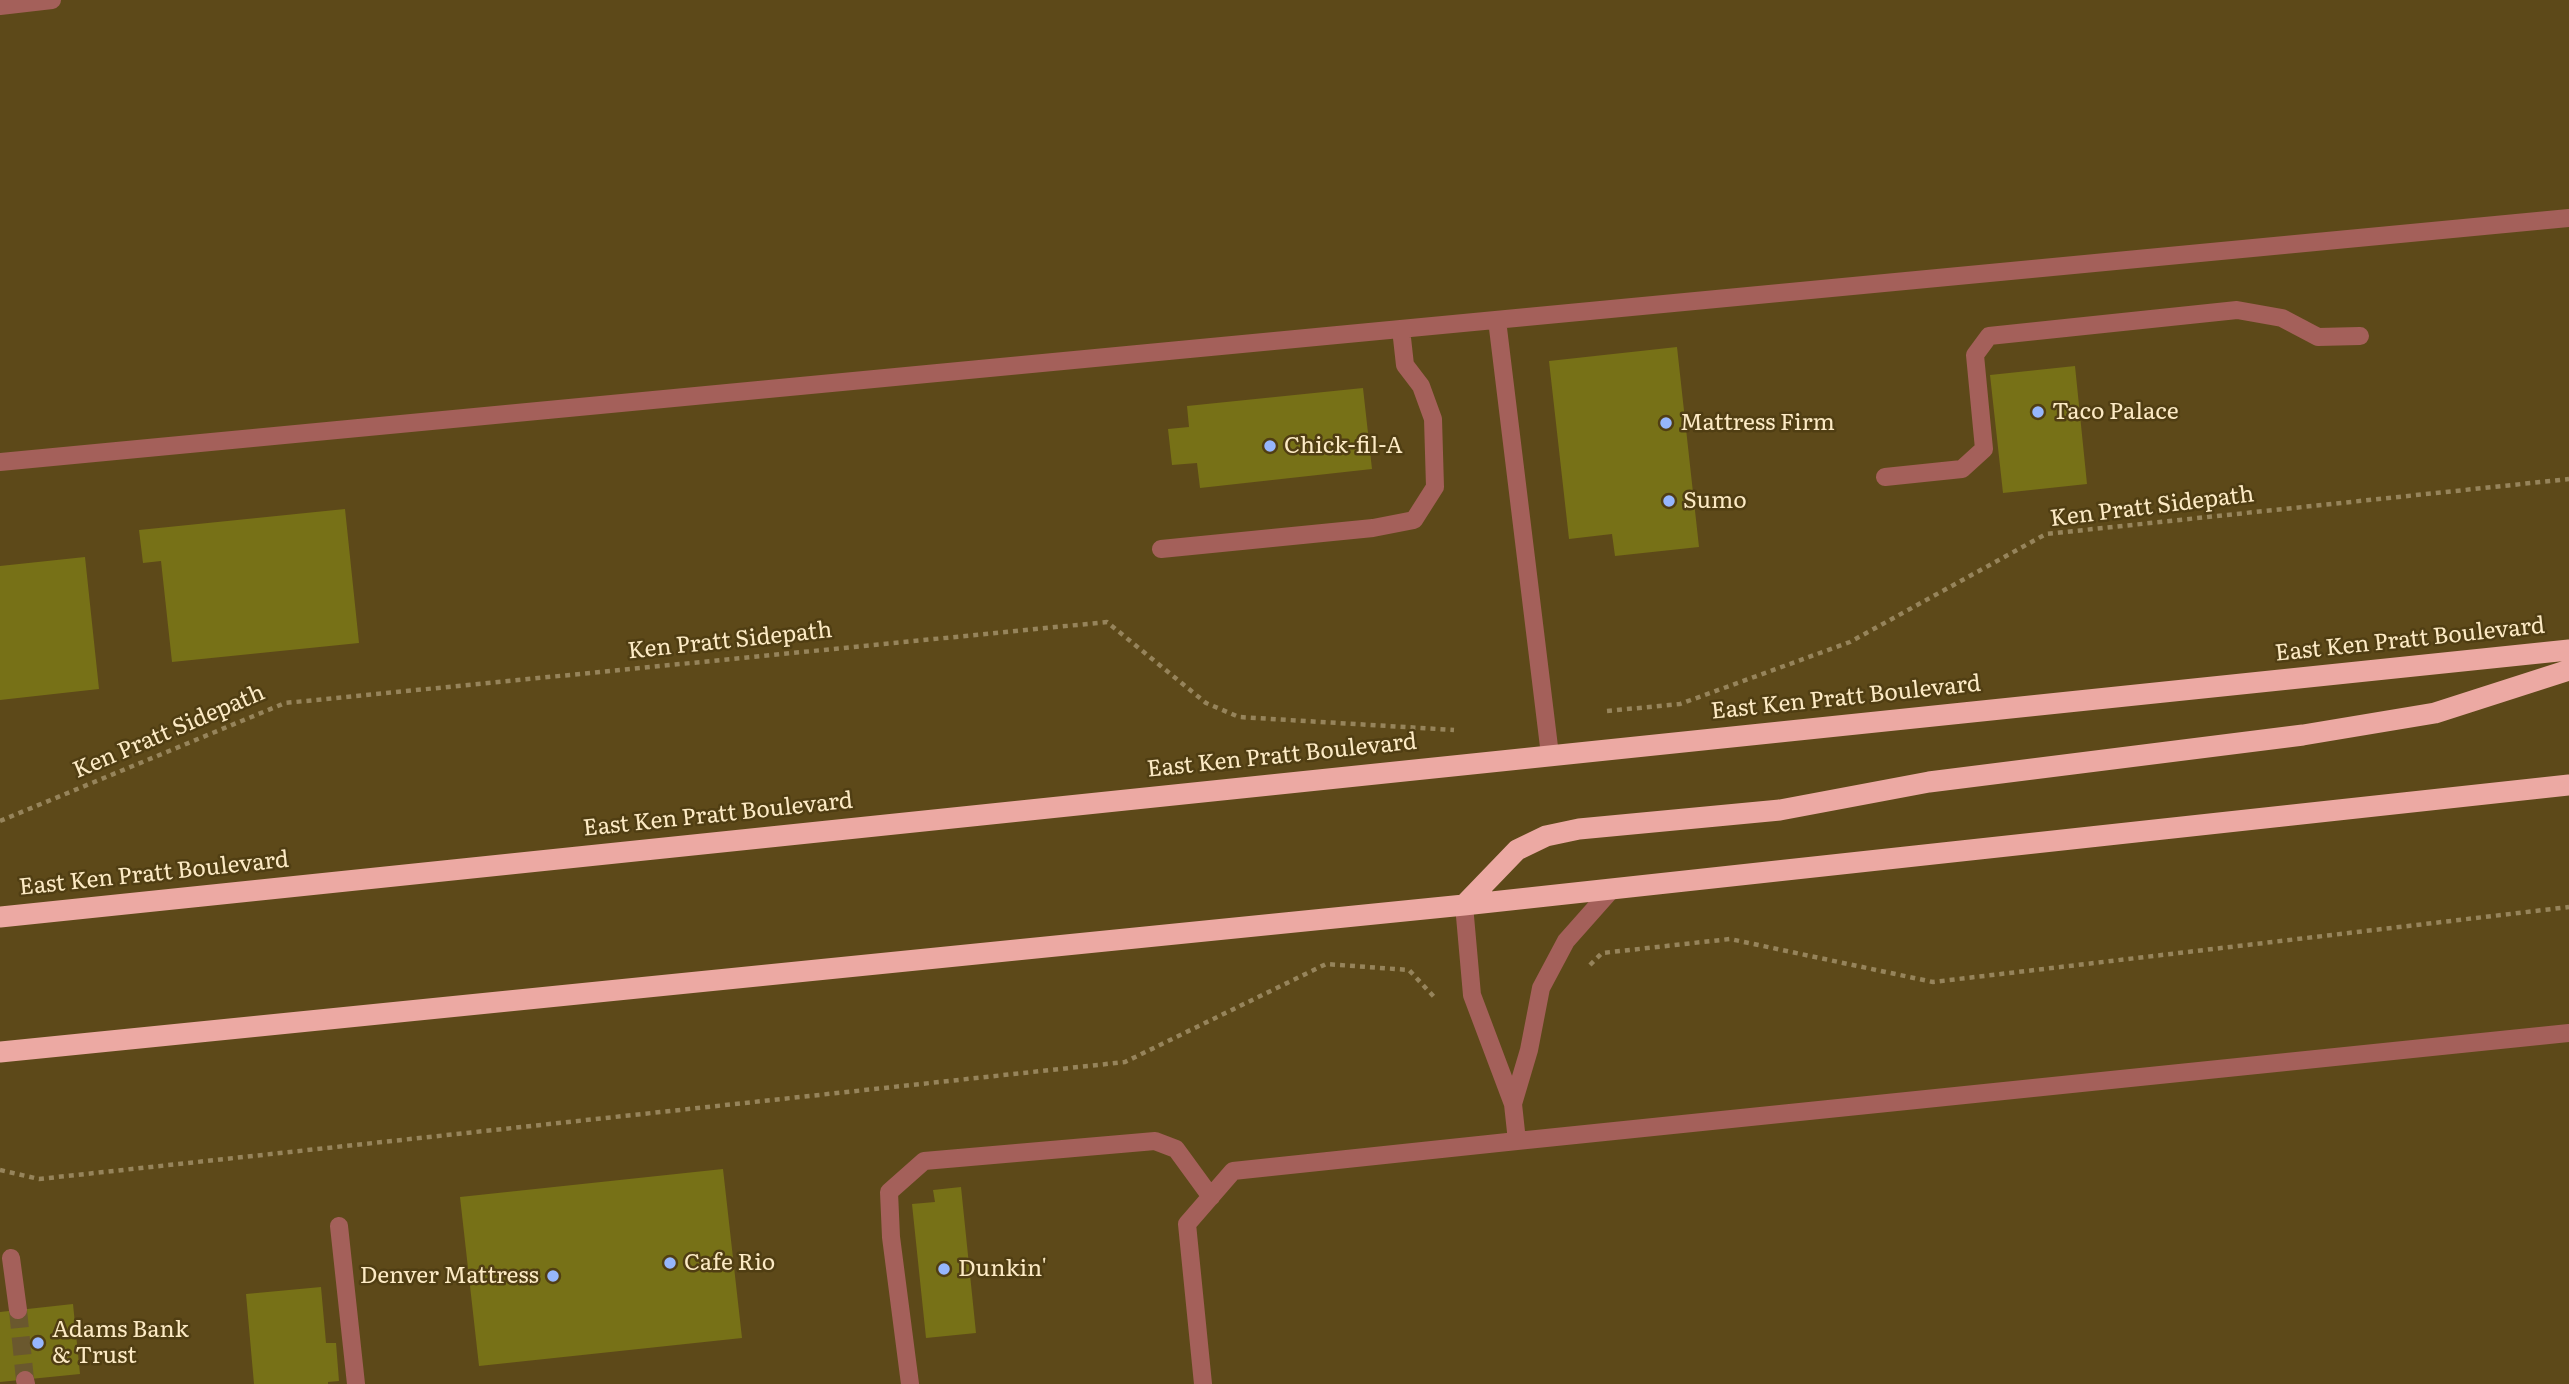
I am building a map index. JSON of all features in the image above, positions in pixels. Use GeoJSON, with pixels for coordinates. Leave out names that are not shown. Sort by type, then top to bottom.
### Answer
{"type":"FeatureCollection","features":[{"type":"Feature","properties":{"kind":"highway","name":"East Ken Pratt Boulevard"},"geometry":{"type":"LineString","coordinates":[[0,917],[2569,650]]}},
{"type":"Feature","properties":{"kind":"highway"},"geometry":{"type":"LineString","coordinates":[[1464,905],[1517,850],[1546,836],[1579,829],[1780,810],[1929,782],[2303,735],[2435,713],[2569,670]]}},
{"type":"Feature","properties":{"kind":"highway"},"geometry":{"type":"LineString","coordinates":[[0,1052],[1464,905],[2569,785]]}},
{"type":"Feature","properties":{"kind":"lane"},"geometry":{"type":"LineString","coordinates":[[0,6],[52,0]]}},
{"type":"Feature","properties":{"kind":"lane"},"geometry":{"type":"LineString","coordinates":[[0,462],[2569,218]]}},
{"type":"Feature","properties":{"kind":"lane"},"geometry":{"type":"LineString","coordinates":[[1885,477],[1962,470],[1984,449],[1975,355],[1989,336],[2237,310],[2282,318],[2319,337],[2360,337]]}},
{"type":"Feature","properties":{"kind":"lane"},"geometry":{"type":"LineString","coordinates":[[1497,320],[1550,755]]}},
{"type":"Feature","properties":{"kind":"lane"},"geometry":{"type":"LineString","coordinates":[[1161,549],[1373,528],[1415,520],[1435,487],[1433,419],[1421,386],[1405,365],[1401,329]]}},
{"type":"Feature","properties":{"kind":"lane"},"geometry":{"type":"LineString","coordinates":[[1513,1104],[1529,1050],[1541,988],[1566,941],[1613,888]]}},
{"type":"Feature","properties":{"kind":"lane"},"geometry":{"type":"LineString","coordinates":[[1464,905],[1472,995],[1513,1104],[1517,1141]]}},
{"type":"Feature","properties":{"kind":"lane"},"geometry":{"type":"LineString","coordinates":[[1203,1384],[1187,1224],[1233,1171],[2569,1033]]}},
{"type":"Feature","properties":{"kind":"lane"},"geometry":{"type":"LineString","coordinates":[[910,1384],[891,1237],[889,1192],[924,1161],[1155,1142],[1177,1150],[1211,1197]]}},
{"type":"Feature","properties":{"kind":"lane"},"geometry":{"type":"LineString","coordinates":[[339,1226],[356,1384]]}},
{"type":"Feature","properties":{"kind":"lane"},"geometry":{"type":"LineString","coordinates":[[11,1258],[18,1310]]}},
{"type":"Feature","properties":{"kind":"path","name":"Ken Pratt Sidepath"},"geometry":{"type":"LineString","coordinates":[[1607,710],[1680,704],[1850,642],[2046,534],[2569,479]]}},
{"type":"Feature","properties":{"kind":"path","name":"Ken Pratt Sidepath"},"geometry":{"type":"LineString","coordinates":[[0,821],[285,703],[1107,622],[1206,703],[1239,717],[1454,730]]}},
{"type":"Feature","properties":{"kind":"path"},"geometry":{"type":"LineString","coordinates":[[1585,971],[1602,953],[1730,939],[1933,982],[2569,907]]}},
{"type":"Feature","properties":{"kind":"path"},"geometry":{"type":"LineString","coordinates":[[0,1170],[39,1178],[1125,1062],[1326,964],[1409,970],[1436,999]]}},
{"type":"Feature","properties":{"kind":"shaded area"},"geometry":{"type":"Polygon","coordinates":[[[0,0],[2569,0],[2569,1384],[0,1384],[0,0]]]}},
{"type":"Feature","properties":{"kind":"building"},"geometry":{"type":"Polygon","coordinates":[[[1677,347],[1699,547],[1615,556],[1612,534],[1569,539],[1549,361],[1677,347]]]}},
{"type":"Feature","properties":{"kind":"building"},"geometry":{"type":"Polygon","coordinates":[[[2075,366],[2087,484],[2003,493],[1990,375],[2075,366]]]}},
{"type":"Feature","properties":{"kind":"building","name":"Chick-fil-A"},"geometry":{"type":"Polygon","coordinates":[[[1363,388],[1372,469],[1200,488],[1197,463],[1172,465],[1168,429],[1189,427],[1187,406],[1363,388]]]}},
{"type":"Feature","properties":{"kind":"building"},"geometry":{"type":"Polygon","coordinates":[[[345,509],[359,643],[172,662],[161,561],[143,563],[139,530],[345,509]]]}},
{"type":"Feature","properties":{"kind":"building"},"geometry":{"type":"Polygon","coordinates":[[[85,557],[99,689],[0,700],[0,566],[85,557]]]}},
{"type":"Feature","properties":{"kind":"building"},"geometry":{"type":"Polygon","coordinates":[[[723,1169],[742,1338],[479,1366],[460,1197],[723,1169]]]}},
{"type":"Feature","properties":{"kind":"building","name":"Dunkin'"},"geometry":{"type":"Polygon","coordinates":[[[961,1187],[976,1333],[926,1338],[912,1204],[935,1202],[933,1190],[961,1187]]]}},
{"type":"Feature","properties":{"kind":"building"},"geometry":{"type":"Polygon","coordinates":[[[321,1287],[326,1343],[336,1343],[339,1381],[328,1384],[254,1384],[246,1294],[321,1287]]]}},
{"type":"Feature","properties":{"kind":"building","name":"Adams Bank & Trust"},"geometry":{"type":"Polygon","coordinates":[[[73,1304],[80,1374],[0,1382],[0,1312],[73,1304]]]}},
{"type":"Feature","properties":{"kind":"tunnel"},"geometry":{"type":"LineString","coordinates":[[18,1310],[25,1380]]}},
{"type":"Feature","properties":{"kind":"place","name":"Taco Palace"},"geometry":{"type":"Point","coordinates":[2038,412]}},
{"type":"Feature","properties":{"kind":"place","name":"Mattress Firm"},"geometry":{"type":"Point","coordinates":[1666,423]}},
{"type":"Feature","properties":{"kind":"place","name":"Chick-fil-A"},"geometry":{"type":"Point","coordinates":[1270,446]}},
{"type":"Feature","properties":{"kind":"place","name":"Sumo"},"geometry":{"type":"Point","coordinates":[1669,501]}},
{"type":"Feature","properties":{"kind":"place","name":"Cafe Rio"},"geometry":{"type":"Point","coordinates":[670,1263]}},
{"type":"Feature","properties":{"kind":"place","name":"Dunkin'"},"geometry":{"type":"Point","coordinates":[944,1269]}},
{"type":"Feature","properties":{"kind":"place","name":"Denver Mattress"},"geometry":{"type":"Point","coordinates":[553,1276]}},
{"type":"Feature","properties":{"kind":"place","name":"Adams Bank & Trust"},"geometry":{"type":"Point","coordinates":[38,1343]}}]}
